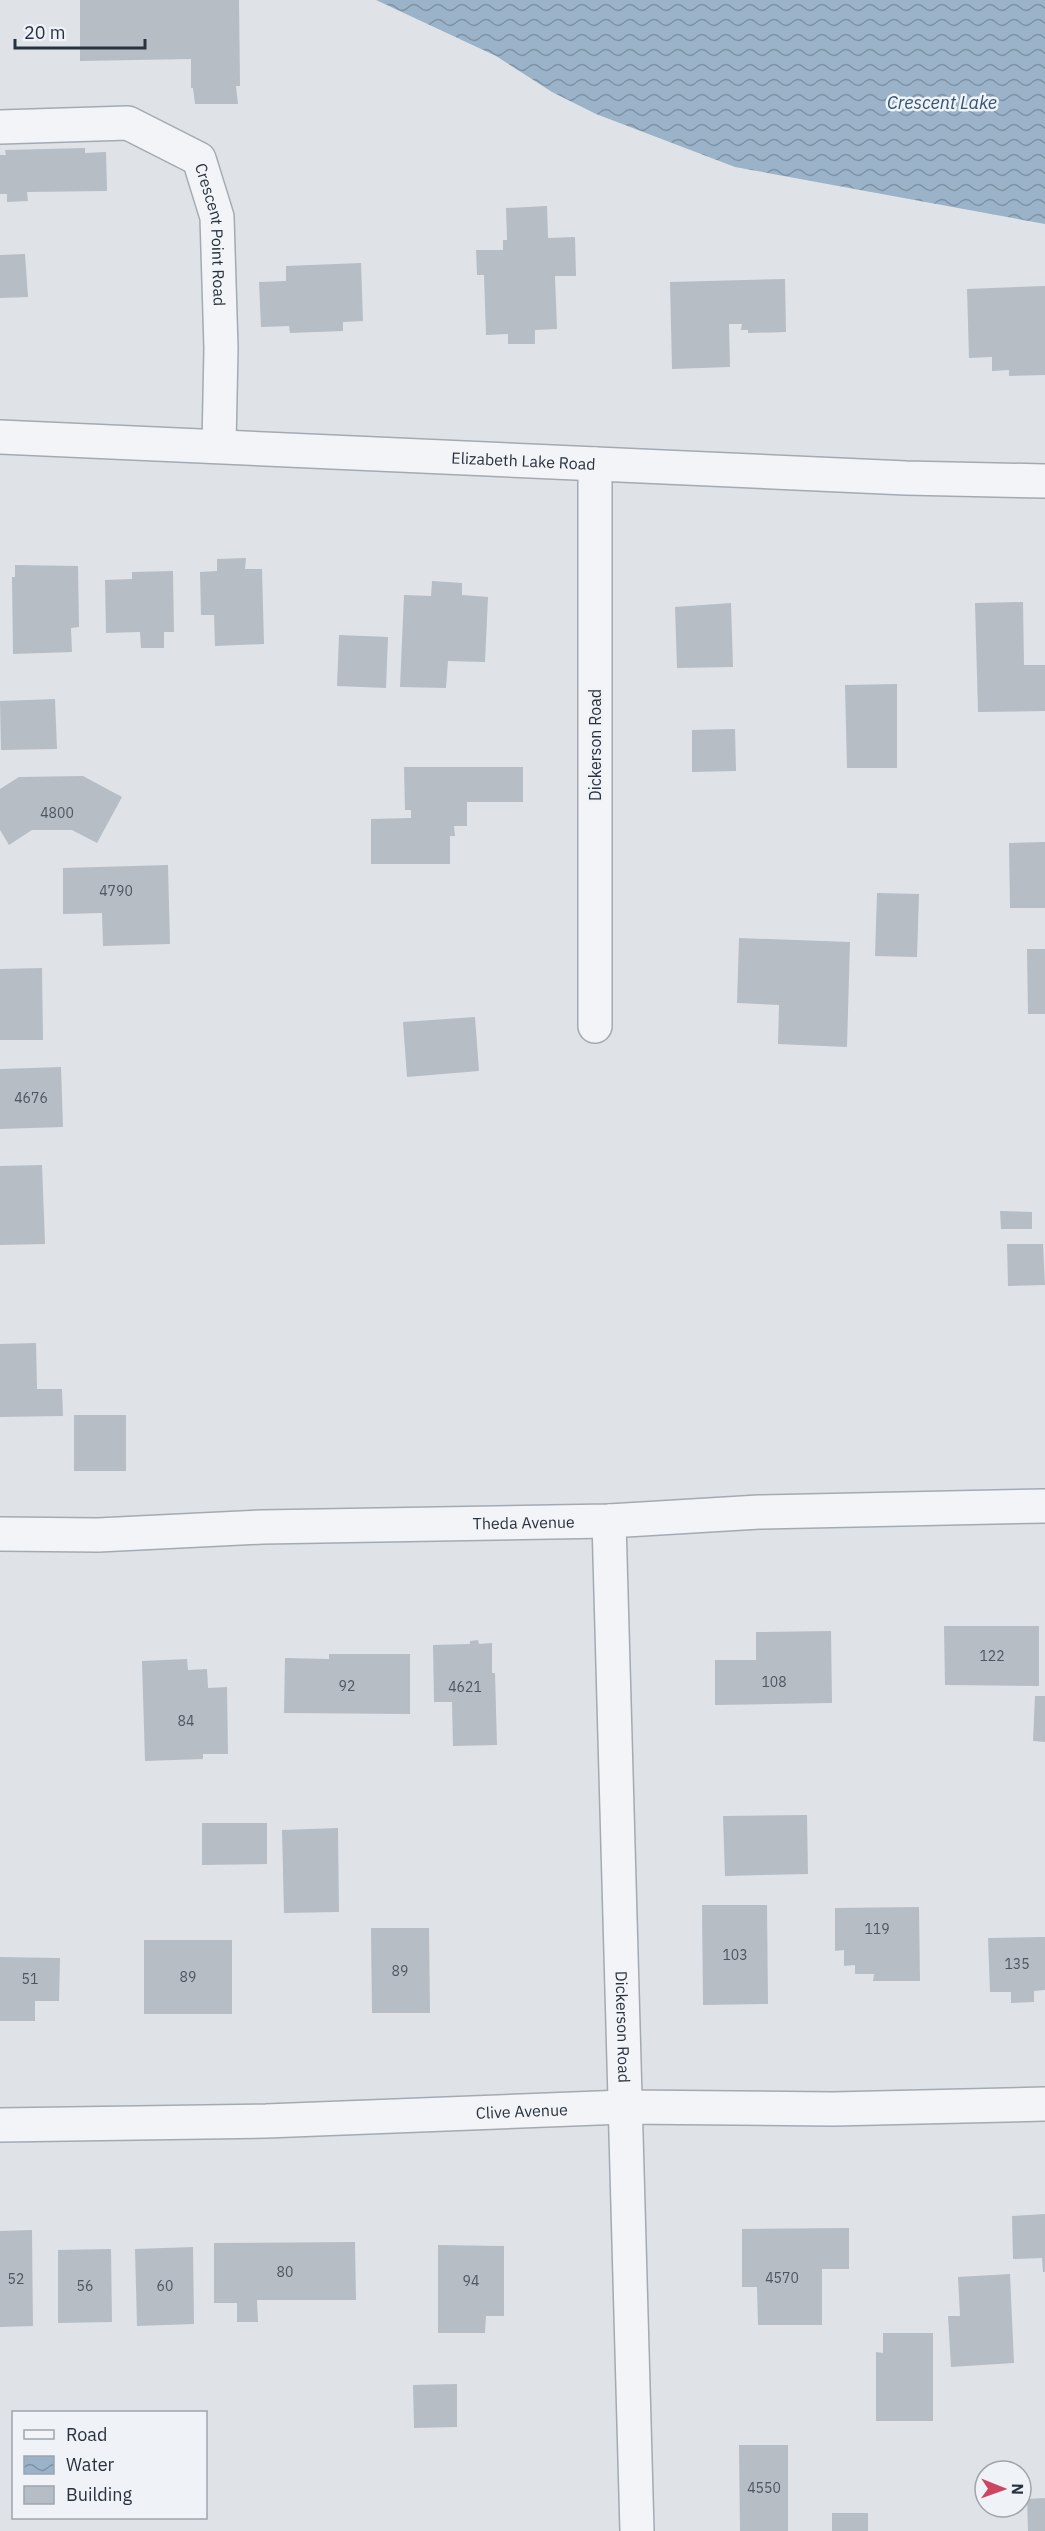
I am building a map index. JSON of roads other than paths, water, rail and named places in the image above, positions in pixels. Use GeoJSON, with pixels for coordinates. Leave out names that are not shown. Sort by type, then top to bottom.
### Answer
{"type":"FeatureCollection","features":[{"type":"Feature","properties":{"kind":"street","name":"Crescent Point Road"},"geometry":{"type":"LineString","coordinates":[[0,127],[128,123],[199,159],[217,217],[221,348],[219,445]]}},
{"type":"Feature","properties":{"kind":"street","name":"Elizabeth Lake Road"},"geometry":{"type":"LineString","coordinates":[[0,437],[219,445],[595,464],[1045,481]]}},
{"type":"Feature","properties":{"kind":"street","name":"Dickerson Road"},"geometry":{"type":"LineString","coordinates":[[595,464],[595,1026]]}},
{"type":"Feature","properties":{"kind":"street","name":"Theda Avenue"},"geometry":{"type":"LineString","coordinates":[[0,1534],[98,1535],[262,1527],[609,1521],[759,1512],[1045,1506]]}},
{"type":"Feature","properties":{"kind":"street","name":"Dickerson Road"},"geometry":{"type":"LineString","coordinates":[[609,1521],[637,2531]]}},
{"type":"Feature","properties":{"kind":"street","name":"Clive Avenue"},"geometry":{"type":"LineString","coordinates":[[0,2125],[266,2121],[624,2107],[833,2109],[1045,2104]]}},
{"type":"Feature","properties":{"kind":"water","name":"Crescent Lake"},"geometry":{"type":"Polygon","coordinates":[[[376,0],[1045,0],[1045,224],[735,167],[596,114],[552,92],[496,56],[376,0]]]}}]}
